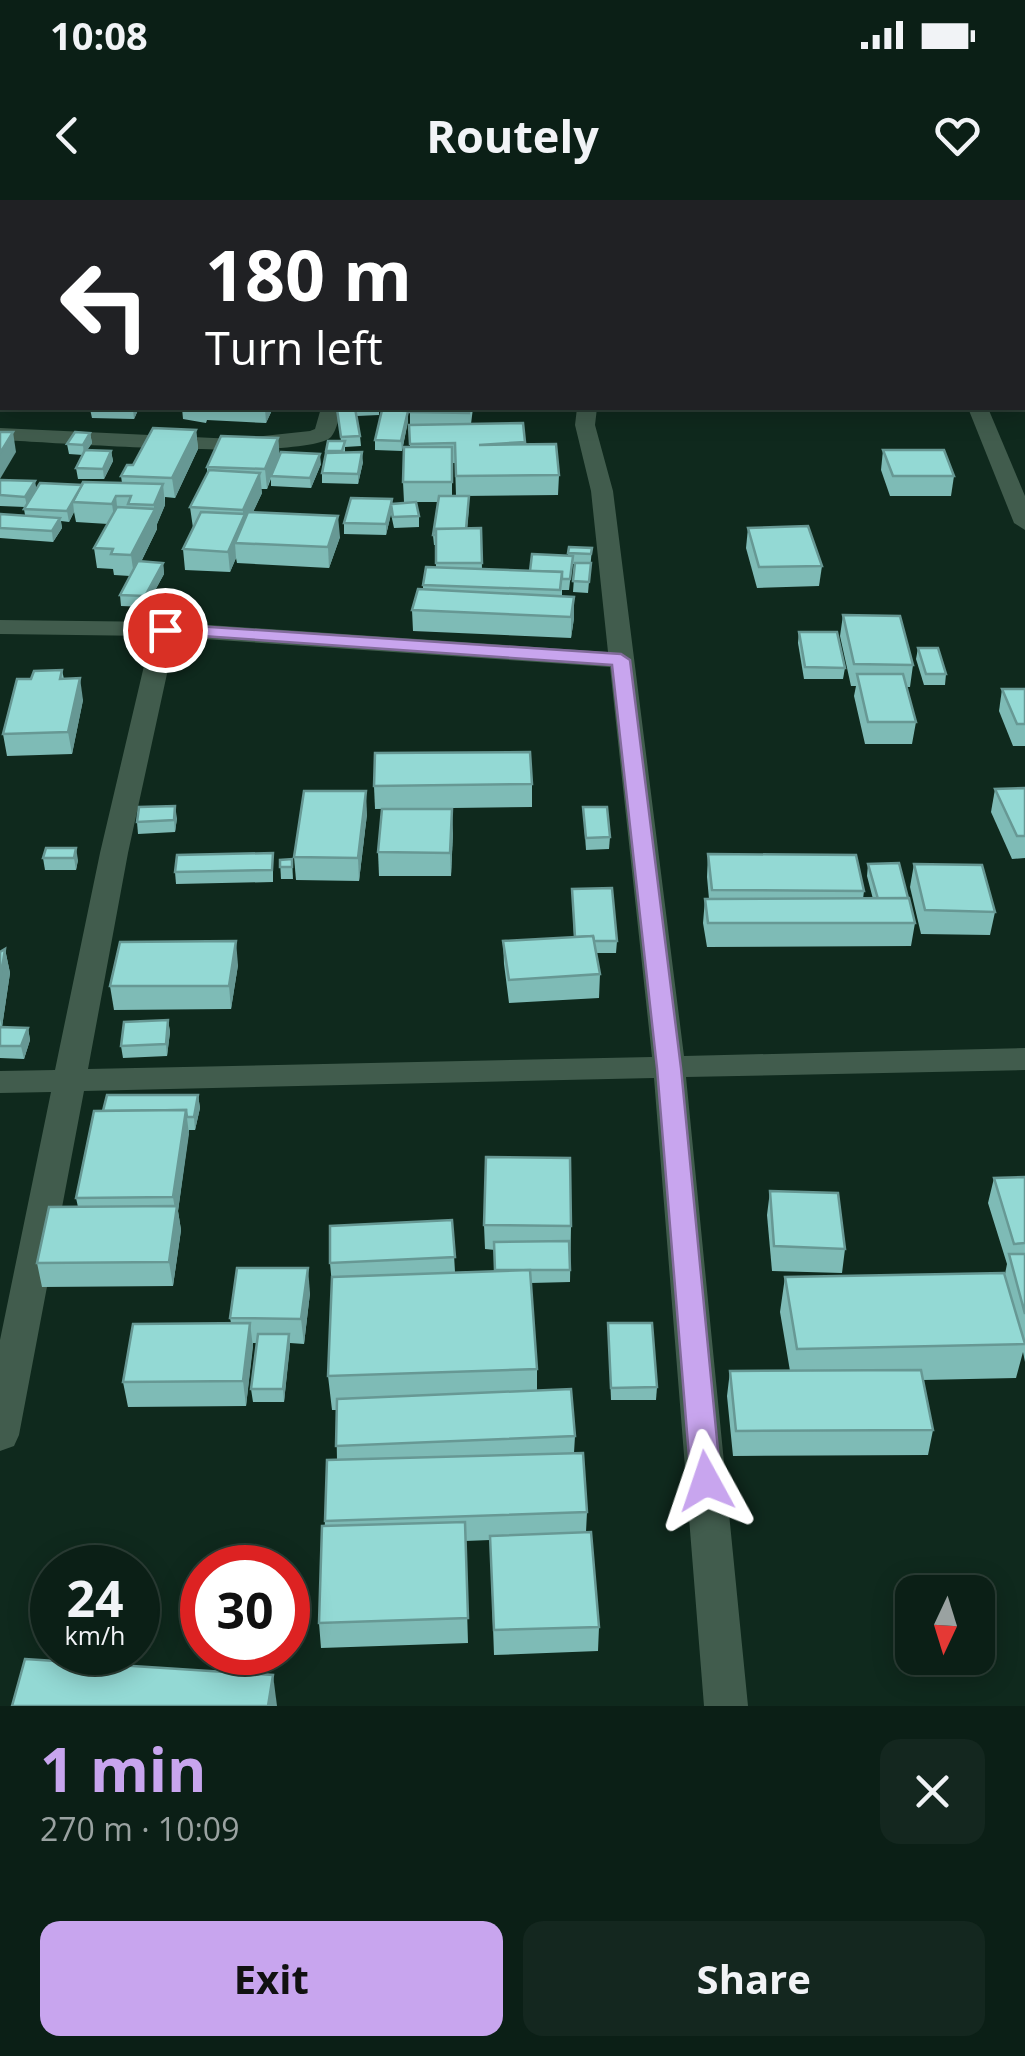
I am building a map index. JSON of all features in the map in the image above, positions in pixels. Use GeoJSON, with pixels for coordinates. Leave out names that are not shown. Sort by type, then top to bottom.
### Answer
{"type":"FeatureCollection","features":[{"type":"Feature","properties":{"kind":"street"},"geometry":{"type":"LineString","coordinates":[[0,434],[235,445],[315,437],[324,432],[330,410]]}},
{"type":"Feature","properties":{"kind":"street"},"geometry":{"type":"LineString","coordinates":[[587,410],[585,425],[602,492],[669,1068],[726,1706]]}},
{"type":"Feature","properties":{"kind":"street"},"geometry":{"type":"LineString","coordinates":[[979,410],[1025,523]]}},
{"type":"Feature","properties":{"kind":"street"},"geometry":{"type":"LineString","coordinates":[[0,627],[165,630],[621,660]]}},
{"type":"Feature","properties":{"kind":"street"},"geometry":{"type":"LineString","coordinates":[[0,1434],[114,853],[165,630]]}},
{"type":"Feature","properties":{"kind":"street"},"geometry":{"type":"LineString","coordinates":[[0,1082],[1025,1059]]}},
{"type":"Feature","properties":{"kind":"building"},"geometry":{"type":"Polygon","coordinates":[[[337,410],[355,410],[360,436],[341,437],[337,410]]]}},
{"type":"Feature","properties":{"kind":"building"},"geometry":{"type":"Polygon","coordinates":[[[382,410],[408,411],[401,441],[375,440],[382,410]]]}},
{"type":"Feature","properties":{"kind":"building"},"geometry":{"type":"Polygon","coordinates":[[[410,410],[470,410],[469,413],[410,410]]]}},
{"type":"Feature","properties":{"kind":"building"},"geometry":{"type":"Polygon","coordinates":[[[523,423],[525,442],[479,445],[556,444],[559,475],[456,476],[455,443],[410,444],[409,425],[523,423]]]}},
{"type":"Feature","properties":{"kind":"building"},"geometry":{"type":"Polygon","coordinates":[[[153,428],[196,430],[172,478],[121,476],[127,465],[133,465],[153,428]]]}},
{"type":"Feature","properties":{"kind":"building"},"geometry":{"type":"Polygon","coordinates":[[[0,432],[13,432],[0,453],[0,432]]]}},
{"type":"Feature","properties":{"kind":"building"},"geometry":{"type":"Polygon","coordinates":[[[75,432],[90,433],[83,445],[67,444],[75,432]]]}},
{"type":"Feature","properties":{"kind":"building"},"geometry":{"type":"Polygon","coordinates":[[[221,436],[278,438],[265,469],[207,467],[221,436]]]}},
{"type":"Feature","properties":{"kind":"building"},"geometry":{"type":"Polygon","coordinates":[[[328,441],[345,441],[342,451],[326,451],[328,441]]]}},
{"type":"Feature","properties":{"kind":"building"},"geometry":{"type":"Polygon","coordinates":[[[404,447],[452,447],[452,482],[403,482],[404,447]]]}},
{"type":"Feature","properties":{"kind":"building"},"geometry":{"type":"Polygon","coordinates":[[[85,450],[111,451],[103,469],[76,468],[85,450]]]}},
{"type":"Feature","properties":{"kind":"building"},"geometry":{"type":"Polygon","coordinates":[[[883,450],[944,450],[954,476],[893,476],[883,450]]]}},
{"type":"Feature","properties":{"kind":"building"},"geometry":{"type":"Polygon","coordinates":[[[281,452],[320,454],[310,478],[271,476],[281,452]]]}},
{"type":"Feature","properties":{"kind":"building"},"geometry":{"type":"Polygon","coordinates":[[[362,452],[358,474],[322,473],[326,453],[362,452]]]}},
{"type":"Feature","properties":{"kind":"building"},"geometry":{"type":"Polygon","coordinates":[[[209,470],[260,473],[243,510],[190,507],[209,470]]]}},
{"type":"Feature","properties":{"kind":"building"},"geometry":{"type":"Polygon","coordinates":[[[0,480],[35,481],[25,497],[0,495],[0,480]]]}},
{"type":"Feature","properties":{"kind":"building"},"geometry":{"type":"Polygon","coordinates":[[[83,482],[163,484],[154,505],[128,504],[131,496],[116,496],[112,504],[73,502],[83,482]]]}},
{"type":"Feature","properties":{"kind":"building"},"geometry":{"type":"Polygon","coordinates":[[[40,483],[82,485],[67,511],[24,509],[40,483]]]}},
{"type":"Feature","properties":{"kind":"building"},"geometry":{"type":"Polygon","coordinates":[[[439,496],[469,496],[466,529],[436,529],[433,535],[439,496]]]}},
{"type":"Feature","properties":{"kind":"building"},"geometry":{"type":"Polygon","coordinates":[[[351,498],[392,499],[386,524],[344,523],[351,498]]]}},
{"type":"Feature","properties":{"kind":"building"},"geometry":{"type":"Polygon","coordinates":[[[416,502],[419,516],[393,517],[391,504],[416,502]]]}},
{"type":"Feature","properties":{"kind":"building"},"geometry":{"type":"Polygon","coordinates":[[[117,507],[155,509],[131,555],[94,548],[117,507]]]}},
{"type":"Feature","properties":{"kind":"building"},"geometry":{"type":"Polygon","coordinates":[[[201,512],[245,514],[228,552],[183,549],[201,512]]]}},
{"type":"Feature","properties":{"kind":"building"},"geometry":{"type":"Polygon","coordinates":[[[248,512],[338,516],[328,547],[235,543],[248,512]]]}},
{"type":"Feature","properties":{"kind":"building"},"geometry":{"type":"Polygon","coordinates":[[[0,514],[60,518],[52,531],[0,528],[0,514]]]}},
{"type":"Feature","properties":{"kind":"building"},"geometry":{"type":"Polygon","coordinates":[[[808,526],[822,566],[759,567],[748,528],[808,526]]]}},
{"type":"Feature","properties":{"kind":"building"},"geometry":{"type":"Polygon","coordinates":[[[481,528],[482,563],[436,563],[436,529],[481,528]]]}},
{"type":"Feature","properties":{"kind":"building"},"geometry":{"type":"Polygon","coordinates":[[[569,547],[592,548],[591,554],[568,553],[569,547]]]}},
{"type":"Feature","properties":{"kind":"building"},"geometry":{"type":"Polygon","coordinates":[[[532,554],[573,556],[570,579],[562,579],[562,572],[530,571],[532,554]]]}},
{"type":"Feature","properties":{"kind":"building"},"geometry":{"type":"Polygon","coordinates":[[[138,561],[163,563],[145,596],[120,595],[138,561]]]}},
{"type":"Feature","properties":{"kind":"building"},"geometry":{"type":"Polygon","coordinates":[[[575,563],[591,563],[589,582],[573,581],[575,563]]]}},
{"type":"Feature","properties":{"kind":"building"},"geometry":{"type":"Polygon","coordinates":[[[426,567],[562,572],[560,590],[423,585],[426,567]]]}},
{"type":"Feature","properties":{"kind":"building"},"geometry":{"type":"Polygon","coordinates":[[[418,589],[574,597],[571,617],[412,610],[418,589]]]}},
{"type":"Feature","properties":{"kind":"building"},"geometry":{"type":"Polygon","coordinates":[[[843,615],[900,616],[913,665],[854,664],[843,615]]]}},
{"type":"Feature","properties":{"kind":"building"},"geometry":{"type":"Polygon","coordinates":[[[799,632],[837,632],[845,668],[805,667],[799,632]]]}},
{"type":"Feature","properties":{"kind":"building"},"geometry":{"type":"Polygon","coordinates":[[[918,648],[938,648],[946,674],[926,674],[918,648]]]}},
{"type":"Feature","properties":{"kind":"building"},"geometry":{"type":"Polygon","coordinates":[[[62,670],[60,679],[80,678],[68,732],[3,734],[17,679],[31,679],[34,671],[62,670]]]}},
{"type":"Feature","properties":{"kind":"building"},"geometry":{"type":"Polygon","coordinates":[[[857,674],[903,674],[916,722],[868,722],[857,674]]]}},
{"type":"Feature","properties":{"kind":"building"},"geometry":{"type":"Polygon","coordinates":[[[1002,689],[1025,689],[1025,724],[1017,724],[1002,689]]]}},
{"type":"Feature","properties":{"kind":"building"},"geometry":{"type":"Polygon","coordinates":[[[530,752],[532,784],[374,786],[375,753],[530,752]]]}},
{"type":"Feature","properties":{"kind":"building"},"geometry":{"type":"Polygon","coordinates":[[[1025,788],[1025,836],[1017,836],[995,789],[1025,788]]]}},
{"type":"Feature","properties":{"kind":"building"},"geometry":{"type":"Polygon","coordinates":[[[304,791],[366,791],[358,858],[294,857],[304,791]]]}},
{"type":"Feature","properties":{"kind":"building"},"geometry":{"type":"Polygon","coordinates":[[[175,806],[174,820],[137,822],[139,807],[175,806]]]}},
{"type":"Feature","properties":{"kind":"building"},"geometry":{"type":"Polygon","coordinates":[[[583,807],[607,807],[610,837],[586,838],[583,807]]]}},
{"type":"Feature","properties":{"kind":"building"},"geometry":{"type":"Polygon","coordinates":[[[382,809],[452,809],[450,853],[378,852],[382,809]]]}},
{"type":"Feature","properties":{"kind":"building"},"geometry":{"type":"Polygon","coordinates":[[[46,848],[76,848],[74,858],[43,858],[46,848]]]}},
{"type":"Feature","properties":{"kind":"building"},"geometry":{"type":"Polygon","coordinates":[[[273,853],[272,870],[175,872],[177,855],[273,853]]]}},
{"type":"Feature","properties":{"kind":"building"},"geometry":{"type":"Polygon","coordinates":[[[708,854],[856,855],[864,891],[712,890],[708,854]]]}},
{"type":"Feature","properties":{"kind":"building"},"geometry":{"type":"Polygon","coordinates":[[[292,859],[292,867],[280,867],[280,860],[292,859]]]}},
{"type":"Feature","properties":{"kind":"building"},"geometry":{"type":"Polygon","coordinates":[[[899,863],[908,898],[878,899],[868,864],[899,863]]]}},
{"type":"Feature","properties":{"kind":"building"},"geometry":{"type":"Polygon","coordinates":[[[914,864],[982,865],[995,912],[925,910],[914,864]]]}},
{"type":"Feature","properties":{"kind":"building"},"geometry":{"type":"Polygon","coordinates":[[[612,888],[617,941],[575,937],[572,889],[612,888]]]}},
{"type":"Feature","properties":{"kind":"building"},"geometry":{"type":"Polygon","coordinates":[[[909,898],[915,923],[708,923],[705,899],[909,898]]]}},
{"type":"Feature","properties":{"kind":"building"},"geometry":{"type":"Polygon","coordinates":[[[593,936],[600,974],[509,980],[503,941],[593,936]]]}},
{"type":"Feature","properties":{"kind":"building"},"geometry":{"type":"Polygon","coordinates":[[[236,941],[229,986],[110,986],[120,942],[236,941]]]}},
{"type":"Feature","properties":{"kind":"building"},"geometry":{"type":"Polygon","coordinates":[[[5,949],[0,981],[0,952],[5,949]]]}},
{"type":"Feature","properties":{"kind":"building"},"geometry":{"type":"Polygon","coordinates":[[[168,1020],[166,1044],[121,1046],[124,1022],[168,1020]]]}},
{"type":"Feature","properties":{"kind":"building"},"geometry":{"type":"Polygon","coordinates":[[[0,1027],[28,1028],[21,1046],[0,1046],[0,1027]]]}},
{"type":"Feature","properties":{"kind":"building"},"geometry":{"type":"Polygon","coordinates":[[[107,1095],[198,1095],[194,1117],[187,1117],[186,1110],[103,1111],[107,1095]]]}},
{"type":"Feature","properties":{"kind":"building"},"geometry":{"type":"Polygon","coordinates":[[[186,1110],[173,1197],[76,1198],[94,1111],[186,1110]]]}},
{"type":"Feature","properties":{"kind":"building"},"geometry":{"type":"Polygon","coordinates":[[[486,1157],[570,1158],[571,1226],[484,1225],[486,1157]]]}},
{"type":"Feature","properties":{"kind":"building"},"geometry":{"type":"Polygon","coordinates":[[[1025,1177],[1025,1243],[1014,1244],[994,1178],[1025,1177]]]}},
{"type":"Feature","properties":{"kind":"building"},"geometry":{"type":"Polygon","coordinates":[[[770,1191],[838,1193],[845,1249],[774,1246],[770,1191]]]}},
{"type":"Feature","properties":{"kind":"building"},"geometry":{"type":"Polygon","coordinates":[[[177,1206],[169,1262],[37,1263],[49,1207],[177,1206]]]}},
{"type":"Feature","properties":{"kind":"building"},"geometry":{"type":"Polygon","coordinates":[[[452,1220],[455,1257],[330,1263],[330,1226],[452,1220]]]}},
{"type":"Feature","properties":{"kind":"building"},"geometry":{"type":"Polygon","coordinates":[[[569,1241],[570,1270],[495,1270],[494,1242],[569,1241]]]}},
{"type":"Feature","properties":{"kind":"building"},"geometry":{"type":"Polygon","coordinates":[[[1009,1254],[1025,1254],[1025,1314],[1009,1254]]]}},
{"type":"Feature","properties":{"kind":"building"},"geometry":{"type":"Polygon","coordinates":[[[237,1268],[308,1268],[301,1319],[230,1318],[237,1268]]]}},
{"type":"Feature","properties":{"kind":"building"},"geometry":{"type":"Polygon","coordinates":[[[530,1270],[537,1369],[328,1376],[332,1277],[530,1270]]]}},
{"type":"Feature","properties":{"kind":"building"},"geometry":{"type":"Polygon","coordinates":[[[1004,1273],[1025,1344],[797,1349],[785,1277],[1004,1273]]]}},
{"type":"Feature","properties":{"kind":"building"},"geometry":{"type":"Polygon","coordinates":[[[250,1323],[243,1381],[123,1382],[133,1324],[250,1323]]]}},
{"type":"Feature","properties":{"kind":"building"},"geometry":{"type":"Polygon","coordinates":[[[608,1323],[652,1323],[657,1387],[611,1388],[608,1323]]]}},
{"type":"Feature","properties":{"kind":"building"},"geometry":{"type":"Polygon","coordinates":[[[258,1334],[289,1334],[283,1389],[251,1389],[258,1334]]]}},
{"type":"Feature","properties":{"kind":"building"},"geometry":{"type":"Polygon","coordinates":[[[921,1370],[933,1430],[736,1431],[730,1371],[921,1370]]]}},
{"type":"Feature","properties":{"kind":"building"},"geometry":{"type":"Polygon","coordinates":[[[571,1389],[575,1436],[336,1446],[337,1399],[571,1389]]]}},
{"type":"Feature","properties":{"kind":"building"},"geometry":{"type":"Polygon","coordinates":[[[583,1453],[587,1512],[325,1521],[327,1460],[583,1453]]]}},
{"type":"Feature","properties":{"kind":"building"},"geometry":{"type":"Polygon","coordinates":[[[465,1522],[468,1618],[319,1623],[322,1526],[465,1522]]]}},
{"type":"Feature","properties":{"kind":"building"},"geometry":{"type":"Polygon","coordinates":[[[591,1532],[599,1627],[494,1630],[490,1536],[591,1532]]]}},
{"type":"Feature","properties":{"kind":"building"},"geometry":{"type":"Polygon","coordinates":[[[25,1659],[30,1659],[30,1675],[160,1675],[160,1668],[180,1669],[180,1675],[273,1675],[268,1706],[12,1706],[25,1659]]]}},
{"type":"Feature","properties":{"kind":"route"},"geometry":{"type":"LineString","coordinates":[[165,630],[621,660],[669,1068],[706,1481]]}}]}
